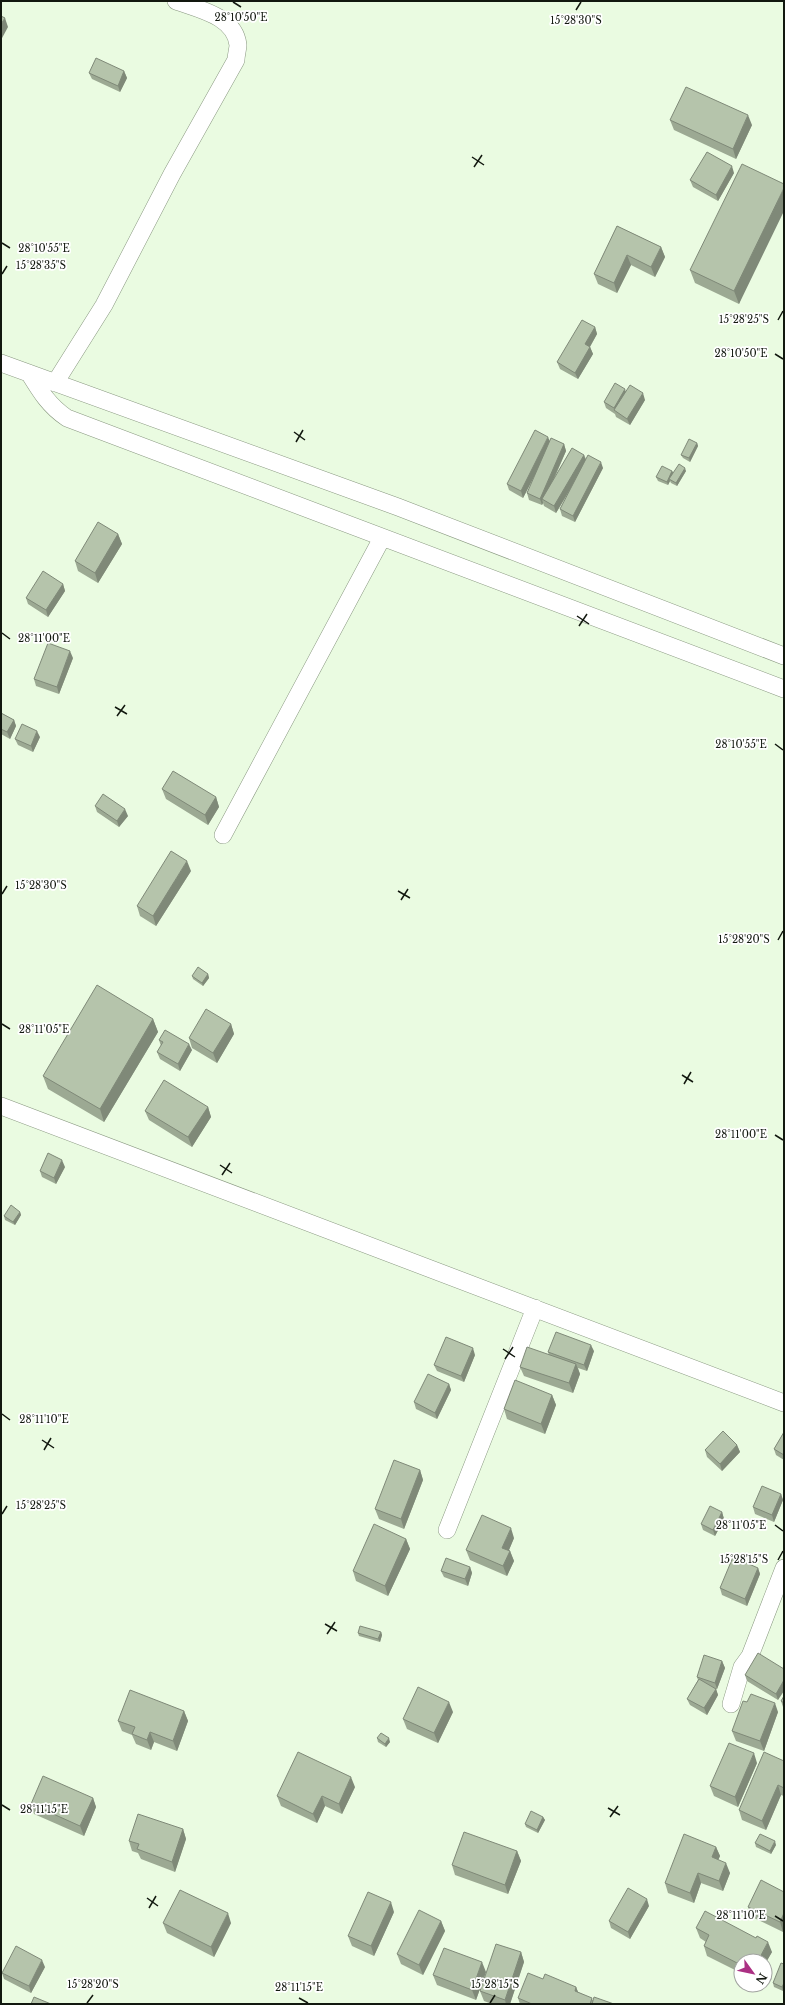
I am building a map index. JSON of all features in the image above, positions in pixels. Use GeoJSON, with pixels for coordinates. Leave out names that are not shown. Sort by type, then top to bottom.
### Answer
{"type":"FeatureCollection","features":[{"type":"Feature","properties":{"kind":"street"},"geometry":{"type":"LineString","coordinates":[[55,383],[104,306],[172,174],[236,60],[238,45],[235,33],[229,24],[176,1]]}},
{"type":"Feature","properties":{"kind":"street"},"geometry":{"type":"LineString","coordinates":[[1,363],[398,507],[784,656]]}},
{"type":"Feature","properties":{"kind":"street"},"geometry":{"type":"LineString","coordinates":[[28,373],[45,399],[56,411],[67,418],[784,689]]}},
{"type":"Feature","properties":{"kind":"street"},"geometry":{"type":"LineString","coordinates":[[223,836],[382,538]]}},
{"type":"Feature","properties":{"kind":"street"},"geometry":{"type":"LineString","coordinates":[[1,1106],[536,1308],[784,1404]]}},
{"type":"Feature","properties":{"kind":"street"},"geometry":{"type":"LineString","coordinates":[[447,1530],[536,1308]]}},
{"type":"Feature","properties":{"kind":"street"},"geometry":{"type":"LineString","coordinates":[[731,1704],[742,1668],[750,1656],[784,1568]]}},
{"type":"Feature","properties":{"kind":"building"},"geometry":{"type":"Polygon","coordinates":[[[1,16],[5,18],[1,24],[1,16]]]}},
{"type":"Feature","properties":{"kind":"building"},"geometry":{"type":"Polygon","coordinates":[[[96,58],[124,71],[118,86],[89,73],[96,58]]]}},
{"type":"Feature","properties":{"kind":"building"},"geometry":{"type":"Polygon","coordinates":[[[686,87],[748,115],[733,149],[670,120],[686,87]]]}},
{"type":"Feature","properties":{"kind":"building"},"geometry":{"type":"Polygon","coordinates":[[[707,152],[732,166],[716,195],[690,180],[707,152]]]}},
{"type":"Feature","properties":{"kind":"building"},"geometry":{"type":"Polygon","coordinates":[[[742,164],[784,184],[784,188],[734,291],[690,270],[742,164]]]}},
{"type":"Feature","properties":{"kind":"building"},"geometry":{"type":"Polygon","coordinates":[[[617,226],[661,247],[651,267],[627,255],[614,283],[594,274],[617,226]]]}},
{"type":"Feature","properties":{"kind":"building"},"geometry":{"type":"Polygon","coordinates":[[[582,320],[595,327],[585,344],[590,347],[575,373],[557,362],[582,320]]]}},
{"type":"Feature","properties":{"kind":"building"},"geometry":{"type":"Polygon","coordinates":[[[615,383],[625,389],[614,408],[604,402],[615,383]]]}},
{"type":"Feature","properties":{"kind":"building"},"geometry":{"type":"Polygon","coordinates":[[[630,385],[643,393],[627,419],[614,410],[630,385]]]}},
{"type":"Feature","properties":{"kind":"building"},"geometry":{"type":"Polygon","coordinates":[[[535,430],[548,437],[521,491],[507,484],[535,430]]]}},
{"type":"Feature","properties":{"kind":"building"},"geometry":{"type":"Polygon","coordinates":[[[551,438],[564,444],[540,499],[527,493],[551,438]]]}},
{"type":"Feature","properties":{"kind":"building"},"geometry":{"type":"Polygon","coordinates":[[[689,439],[697,443],[689,458],[681,455],[689,439]]]}},
{"type":"Feature","properties":{"kind":"building"},"geometry":{"type":"Polygon","coordinates":[[[572,448],[584,455],[554,506],[542,499],[572,448]]]}},
{"type":"Feature","properties":{"kind":"building"},"geometry":{"type":"Polygon","coordinates":[[[588,455],[601,462],[573,516],[560,509],[588,455]]]}},
{"type":"Feature","properties":{"kind":"building"},"geometry":{"type":"Polygon","coordinates":[[[679,464],[685,468],[676,483],[669,479],[679,464]]]}},
{"type":"Feature","properties":{"kind":"building"},"geometry":{"type":"Polygon","coordinates":[[[662,466],[672,471],[667,482],[656,477],[662,466]]]}},
{"type":"Feature","properties":{"kind":"building"},"geometry":{"type":"Polygon","coordinates":[[[98,522],[118,534],[95,573],[75,561],[98,522]]]}},
{"type":"Feature","properties":{"kind":"building"},"geometry":{"type":"Polygon","coordinates":[[[43,571],[63,584],[46,610],[26,598],[43,571]]]}},
{"type":"Feature","properties":{"kind":"building"},"geometry":{"type":"Polygon","coordinates":[[[48,643],[70,651],[57,687],[34,679],[48,643]]]}},
{"type":"Feature","properties":{"kind":"building"},"geometry":{"type":"Polygon","coordinates":[[[1,713],[14,720],[7,732],[1,729],[1,713]]]}},
{"type":"Feature","properties":{"kind":"building"},"geometry":{"type":"Polygon","coordinates":[[[22,724],[37,731],[31,746],[15,739],[22,724]]]}},
{"type":"Feature","properties":{"kind":"building"},"geometry":{"type":"Polygon","coordinates":[[[173,771],[216,797],[205,815],[162,789],[173,771]]]}},
{"type":"Feature","properties":{"kind":"building"},"geometry":{"type":"Polygon","coordinates":[[[103,794],[125,809],[117,821],[95,806],[103,794]]]}},
{"type":"Feature","properties":{"kind":"building"},"geometry":{"type":"Polygon","coordinates":[[[171,851],[187,861],[153,916],[137,906],[171,851]]]}},
{"type":"Feature","properties":{"kind":"building"},"geometry":{"type":"Polygon","coordinates":[[[198,967],[208,974],[202,983],[192,976],[198,967]]]}},
{"type":"Feature","properties":{"kind":"building"},"geometry":{"type":"Polygon","coordinates":[[[97,985],[153,1019],[100,1109],[43,1076],[97,985]]]}},
{"type":"Feature","properties":{"kind":"building"},"geometry":{"type":"Polygon","coordinates":[[[206,1009],[231,1024],[213,1053],[189,1038],[206,1009]]]}},
{"type":"Feature","properties":{"kind":"building"},"geometry":{"type":"Polygon","coordinates":[[[165,1030],[189,1044],[178,1064],[157,1052],[163,1042],[159,1040],[165,1030]]]}},
{"type":"Feature","properties":{"kind":"building"},"geometry":{"type":"Polygon","coordinates":[[[164,1080],[208,1107],[188,1137],[145,1111],[164,1080]]]}},
{"type":"Feature","properties":{"kind":"building"},"geometry":{"type":"Polygon","coordinates":[[[48,1153],[62,1160],[54,1178],[40,1171],[48,1153]]]}},
{"type":"Feature","properties":{"kind":"building"},"geometry":{"type":"Polygon","coordinates":[[[11,1205],[20,1212],[13,1222],[4,1216],[11,1205]]]}},
{"type":"Feature","properties":{"kind":"building"},"geometry":{"type":"Polygon","coordinates":[[[556,1332],[591,1345],[584,1365],[548,1352],[556,1332]]]}},
{"type":"Feature","properties":{"kind":"building"},"geometry":{"type":"Polygon","coordinates":[[[446,1337],[473,1348],[461,1376],[434,1365],[446,1337]]]}},
{"type":"Feature","properties":{"kind":"building"},"geometry":{"type":"Polygon","coordinates":[[[527,1347],[576,1364],[569,1383],[520,1367],[527,1347]]]}},
{"type":"Feature","properties":{"kind":"building"},"geometry":{"type":"Polygon","coordinates":[[[428,1374],[449,1384],[435,1413],[414,1402],[428,1374]]]}},
{"type":"Feature","properties":{"kind":"building"},"geometry":{"type":"Polygon","coordinates":[[[515,1380],[552,1395],[541,1424],[504,1409],[515,1380]]]}},
{"type":"Feature","properties":{"kind":"building"},"geometry":{"type":"Polygon","coordinates":[[[723,1431],[737,1445],[720,1464],[705,1450],[723,1431]]]}},
{"type":"Feature","properties":{"kind":"building"},"geometry":{"type":"Polygon","coordinates":[[[784,1432],[784,1455],[774,1449],[784,1432]]]}},
{"type":"Feature","properties":{"kind":"building"},"geometry":{"type":"Polygon","coordinates":[[[394,1460],[420,1470],[401,1519],[375,1509],[394,1460]]]}},
{"type":"Feature","properties":{"kind":"building"},"geometry":{"type":"Polygon","coordinates":[[[762,1486],[781,1494],[772,1515],[753,1507],[762,1486]]]}},
{"type":"Feature","properties":{"kind":"building"},"geometry":{"type":"Polygon","coordinates":[[[710,1506],[722,1512],[713,1530],[701,1524],[710,1506]]]}},
{"type":"Feature","properties":{"kind":"building"},"geometry":{"type":"Polygon","coordinates":[[[482,1515],[511,1528],[502,1548],[510,1551],[503,1566],[466,1550],[482,1515]]]}},
{"type":"Feature","properties":{"kind":"building"},"geometry":{"type":"Polygon","coordinates":[[[374,1524],[406,1539],[385,1586],[353,1571],[374,1524]]]}},
{"type":"Feature","properties":{"kind":"building"},"geometry":{"type":"Polygon","coordinates":[[[733,1557],[758,1568],[745,1599],[720,1588],[733,1557]]]}},
{"type":"Feature","properties":{"kind":"building"},"geometry":{"type":"Polygon","coordinates":[[[446,1558],[470,1567],[465,1579],[441,1571],[446,1558]]]}},
{"type":"Feature","properties":{"kind":"building"},"geometry":{"type":"Polygon","coordinates":[[[360,1626],[381,1632],[378,1639],[358,1633],[360,1626]]]}},
{"type":"Feature","properties":{"kind":"building"},"geometry":{"type":"Polygon","coordinates":[[[758,1653],[784,1669],[784,1680],[776,1694],[745,1675],[758,1653]]]}},
{"type":"Feature","properties":{"kind":"building"},"geometry":{"type":"Polygon","coordinates":[[[704,1655],[722,1661],[715,1683],[697,1677],[704,1655]]]}},
{"type":"Feature","properties":{"kind":"building"},"geometry":{"type":"Polygon","coordinates":[[[699,1679],[716,1689],[704,1708],[687,1699],[699,1679]]]}},
{"type":"Feature","properties":{"kind":"building"},"geometry":{"type":"Polygon","coordinates":[[[418,1687],[449,1702],[434,1733],[403,1719],[418,1687]]]}},
{"type":"Feature","properties":{"kind":"building"},"geometry":{"type":"Polygon","coordinates":[[[130,1690],[184,1711],[173,1741],[150,1732],[147,1740],[132,1734],[135,1727],[118,1721],[130,1690]]]}},
{"type":"Feature","properties":{"kind":"building"},"geometry":{"type":"Polygon","coordinates":[[[751,1694],[775,1703],[760,1741],[732,1731],[743,1701],[747,1702],[751,1694]]]}},
{"type":"Feature","properties":{"kind":"building"},"geometry":{"type":"Polygon","coordinates":[[[784,1696],[784,1703],[781,1701],[784,1696]]]}},
{"type":"Feature","properties":{"kind":"building"},"geometry":{"type":"Polygon","coordinates":[[[381,1733],[389,1738],[385,1744],[377,1738],[381,1733]]]}},
{"type":"Feature","properties":{"kind":"building"},"geometry":{"type":"Polygon","coordinates":[[[729,1743],[754,1753],[735,1797],[710,1786],[729,1743]]]}},
{"type":"Feature","properties":{"kind":"building"},"geometry":{"type":"Polygon","coordinates":[[[298,1752],[351,1777],[339,1804],[322,1796],[313,1814],[277,1796],[298,1752]]]}},
{"type":"Feature","properties":{"kind":"building"},"geometry":{"type":"Polygon","coordinates":[[[764,1752],[784,1761],[784,1788],[778,1785],[762,1821],[739,1810],[764,1752]]]}},
{"type":"Feature","properties":{"kind":"building"},"geometry":{"type":"Polygon","coordinates":[[[43,1776],[93,1798],[80,1826],[31,1804],[43,1776]]]}},
{"type":"Feature","properties":{"kind":"building"},"geometry":{"type":"Polygon","coordinates":[[[531,1811],[543,1817],[537,1830],[525,1824],[531,1811]]]}},
{"type":"Feature","properties":{"kind":"building"},"geometry":{"type":"Polygon","coordinates":[[[138,1814],[183,1829],[172,1862],[137,1849],[139,1844],[129,1841],[138,1814]]]}},
{"type":"Feature","properties":{"kind":"building"},"geometry":{"type":"Polygon","coordinates":[[[464,1832],[517,1851],[505,1885],[452,1865],[464,1832]]]}},
{"type":"Feature","properties":{"kind":"building"},"geometry":{"type":"Polygon","coordinates":[[[684,1834],[716,1847],[712,1857],[726,1863],[719,1881],[698,1873],[690,1893],[665,1883],[684,1834]]]}},
{"type":"Feature","properties":{"kind":"building"},"geometry":{"type":"Polygon","coordinates":[[[760,1834],[775,1841],[770,1851],[755,1843],[760,1834]]]}},
{"type":"Feature","properties":{"kind":"building"},"geometry":{"type":"Polygon","coordinates":[[[761,1880],[784,1892],[784,1913],[780,1922],[748,1907],[761,1880]]]}},
{"type":"Feature","properties":{"kind":"building"},"geometry":{"type":"Polygon","coordinates":[[[628,1888],[647,1899],[628,1932],[609,1921],[628,1888]]]}},
{"type":"Feature","properties":{"kind":"building"},"geometry":{"type":"Polygon","coordinates":[[[180,1890],[228,1913],[211,1947],[163,1923],[180,1890]]]}},
{"type":"Feature","properties":{"kind":"building"},"geometry":{"type":"Polygon","coordinates":[[[368,1892],[391,1902],[371,1946],[348,1936],[368,1892]]]}},
{"type":"Feature","properties":{"kind":"building"},"geometry":{"type":"Polygon","coordinates":[[[419,1910],[441,1921],[419,1965],[397,1954],[419,1910]]]}},
{"type":"Feature","properties":{"kind":"building"},"geometry":{"type":"Polygon","coordinates":[[[705,1911],[756,1938],[757,1936],[768,1942],[762,1953],[733,1953],[733,1961],[704,1946],[709,1935],[696,1928],[705,1911]]]}},
{"type":"Feature","properties":{"kind":"building"},"geometry":{"type":"Polygon","coordinates":[[[496,1944],[521,1952],[505,2000],[480,1991],[496,1944]]]}},
{"type":"Feature","properties":{"kind":"building"},"geometry":{"type":"Polygon","coordinates":[[[16,1946],[42,1960],[29,1986],[2,1973],[16,1946]]]}},
{"type":"Feature","properties":{"kind":"building"},"geometry":{"type":"Polygon","coordinates":[[[444,1948],[482,1962],[472,1990],[433,1975],[444,1948]]]}},
{"type":"Feature","properties":{"kind":"building"},"geometry":{"type":"Polygon","coordinates":[[[781,1963],[784,1964],[784,1983],[782,1987],[773,1983],[781,1963]]]}},
{"type":"Feature","properties":{"kind":"building"},"geometry":{"type":"Polygon","coordinates":[[[528,1973],[543,1979],[545,1974],[576,1987],[575,1991],[592,1998],[590,2004],[532,2004],[518,1998],[528,1973]]]}},
{"type":"Feature","properties":{"kind":"building"},"geometry":{"type":"Polygon","coordinates":[[[34,1997],[51,2004],[31,2004],[34,1997]]]}},
{"type":"Feature","properties":{"kind":"building"},"geometry":{"type":"Polygon","coordinates":[[[594,1997],[614,2004],[592,2004],[594,1997]]]}}]}
